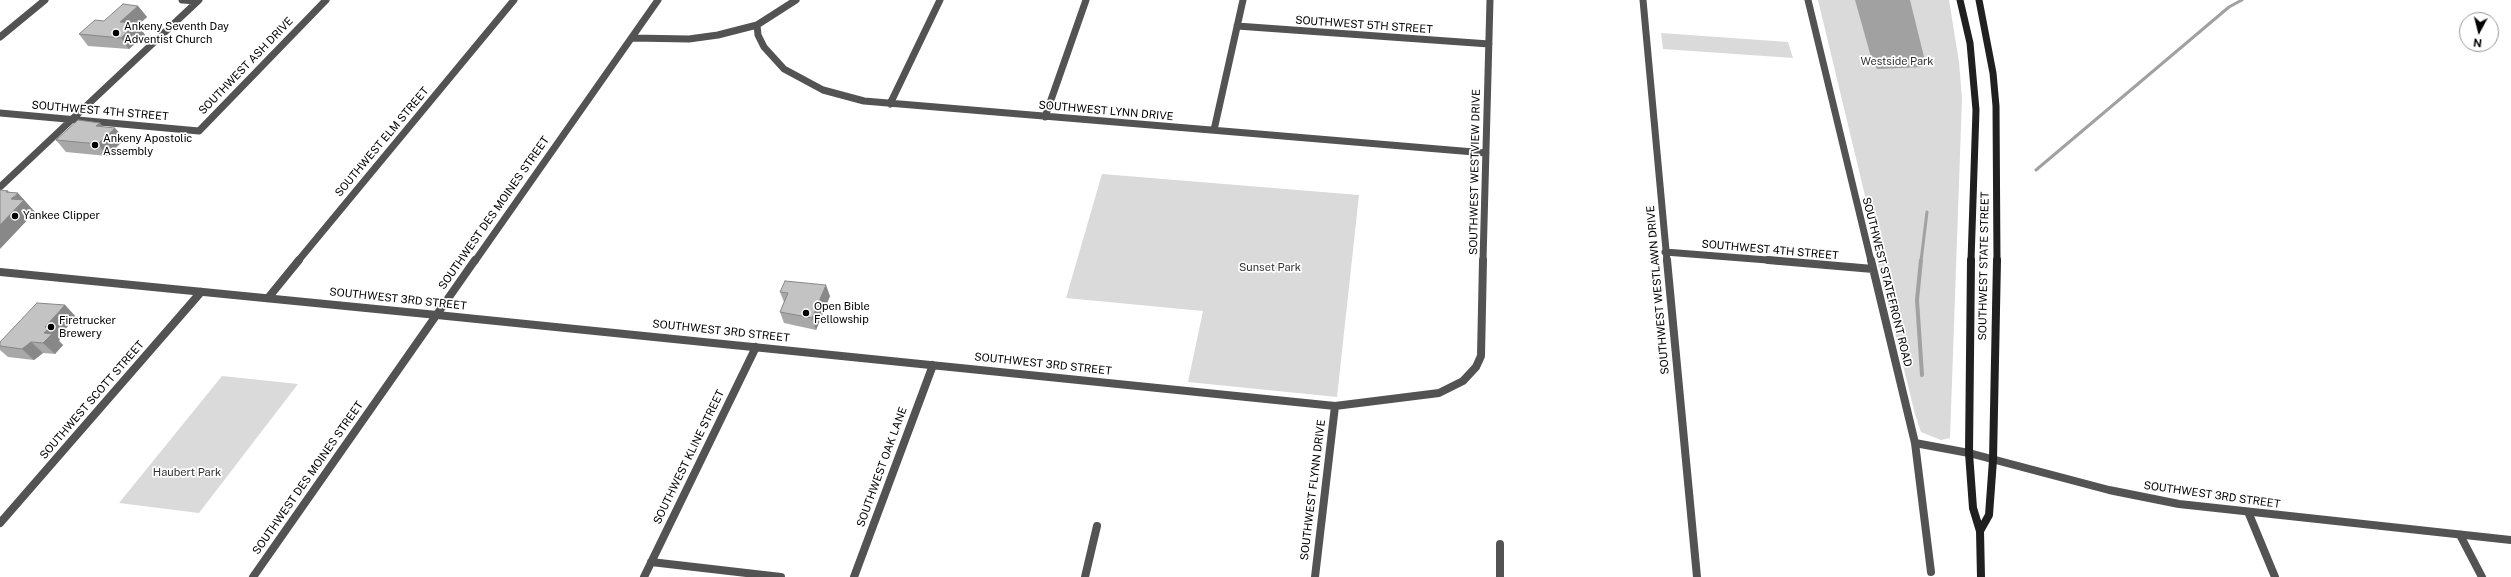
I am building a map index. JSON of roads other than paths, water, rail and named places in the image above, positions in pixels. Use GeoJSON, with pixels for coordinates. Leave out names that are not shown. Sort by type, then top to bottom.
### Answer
{"type":"FeatureCollection","features":[{"type":"Feature","properties":{"kind":"main road","name":"SOUTHWEST STATE STREET"},"geometry":{"type":"LineString","coordinates":[[1960,0],[1970,42],[1976,110],[1971,252],[1969,452],[1973,508],[1980,531],[1981,577]]}},
{"type":"Feature","properties":{"kind":"main road","name":"SOUTHWEST STATE STREET"},"geometry":{"type":"LineString","coordinates":[[1979,0],[1991,59],[1996,106],[1993,460],[1989,515],[1980,531]]}},
{"type":"Feature","properties":{"kind":"street"},"geometry":{"type":"LineString","coordinates":[[0,38],[45,0]]}},
{"type":"Feature","properties":{"kind":"street"},"geometry":{"type":"LineString","coordinates":[[182,0],[198,1]]}},
{"type":"Feature","properties":{"kind":"street","name":"SOUTHWEST ASH DRIVE"},"geometry":{"type":"LineString","coordinates":[[199,131],[326,0]]}},
{"type":"Feature","properties":{"kind":"street","name":"SOUTHWEST ELM STREET"},"geometry":{"type":"LineString","coordinates":[[268,298],[514,0]]}},
{"type":"Feature","properties":{"kind":"street","name":"SOUTHWEST DES MOINES STREET"},"geometry":{"type":"LineString","coordinates":[[253,577],[658,0]]}},
{"type":"Feature","properties":{"kind":"street"},"geometry":{"type":"LineString","coordinates":[[632,38],[690,39],[718,35],[757,25],[796,0]]}},
{"type":"Feature","properties":{"kind":"street"},"geometry":{"type":"LineString","coordinates":[[890,104],[940,0]]}},
{"type":"Feature","properties":{"kind":"street"},"geometry":{"type":"LineString","coordinates":[[1045,117],[1086,0]]}},
{"type":"Feature","properties":{"kind":"street"},"geometry":{"type":"LineString","coordinates":[[1214,130],[1243,0]]}},
{"type":"Feature","properties":{"kind":"street","name":"SOUTHWEST WESTVIEW DRIVE"},"geometry":{"type":"LineString","coordinates":[[1439,394],[1463,381],[1476,367],[1482,344],[1490,0]]}},
{"type":"Feature","properties":{"kind":"street","name":"SOUTHWEST WESTLAWN DRIVE"},"geometry":{"type":"LineString","coordinates":[[1643,0],[1665,252],[1697,577]]}},
{"type":"Feature","properties":{"kind":"street","name":"SOUTHWEST STATEFRONT ROAD"},"geometry":{"type":"LineString","coordinates":[[1808,0],[1915,443],[1931,572]]}},
{"type":"Feature","properties":{"kind":"street"},"geometry":{"type":"LineString","coordinates":[[0,187],[198,1]]}},
{"type":"Feature","properties":{"kind":"street","name":"SOUTHWEST LYNN DRIVE"},"geometry":{"type":"LineString","coordinates":[[757,25],[758,35],[773,58],[805,82],[842,96],[890,104],[1486,153]]}},
{"type":"Feature","properties":{"kind":"street","name":"SOUTHWEST 5TH STREET"},"geometry":{"type":"LineString","coordinates":[[1237,26],[1489,44]]}},
{"type":"Feature","properties":{"kind":"street","name":"SOUTHWEST 4TH STREET"},"geometry":{"type":"LineString","coordinates":[[0,113],[199,131]]}},
{"type":"Feature","properties":{"kind":"street","name":"SOUTHWEST 4TH STREET"},"geometry":{"type":"LineString","coordinates":[[1665,252],[1873,269]]}},
{"type":"Feature","properties":{"kind":"street","name":"SOUTHWEST 3RD STREET"},"geometry":{"type":"LineString","coordinates":[[0,272],[1335,406],[1439,394]]}},
{"type":"Feature","properties":{"kind":"street","name":"SOUTHWEST SCOTT STREET"},"geometry":{"type":"LineString","coordinates":[[0,523],[201,292]]}},
{"type":"Feature","properties":{"kind":"street","name":"SOUTHWEST KLINE STREET"},"geometry":{"type":"LineString","coordinates":[[644,577],[756,347]]}},
{"type":"Feature","properties":{"kind":"street","name":"SOUTHWEST OAK LANE"},"geometry":{"type":"LineString","coordinates":[[854,577],[933,365]]}},
{"type":"Feature","properties":{"kind":"street","name":"SOUTHWEST FLYNN DRIVE"},"geometry":{"type":"LineString","coordinates":[[1315,577],[1335,406]]}},
{"type":"Feature","properties":{"kind":"street","name":"SOUTHWEST 3RD STREET"},"geometry":{"type":"LineString","coordinates":[[1915,443],[1969,452],[1993,460],[2139,497],[2248,514],[2511,540]]}},
{"type":"Feature","properties":{"kind":"street"},"geometry":{"type":"LineString","coordinates":[[2248,514],[2275,577]]}},
{"type":"Feature","properties":{"kind":"street"},"geometry":{"type":"LineString","coordinates":[[1085,577],[1097,526]]}},
{"type":"Feature","properties":{"kind":"street"},"geometry":{"type":"LineString","coordinates":[[2460,535],[2482,577]]}},
{"type":"Feature","properties":{"kind":"street"},"geometry":{"type":"LineString","coordinates":[[1500,544],[1500,577]]}},
{"type":"Feature","properties":{"kind":"street"},"geometry":{"type":"LineString","coordinates":[[651,562],[781,577]]}},
{"type":"Feature","properties":{"kind":"waterway"},"geometry":{"type":"LineString","coordinates":[[2036,170],[2229,7],[2242,0]]}},
{"type":"Feature","properties":{"kind":"waterway"},"geometry":{"type":"LineString","coordinates":[[1921,261],[1927,212]]}},
{"type":"Feature","properties":{"kind":"waterway"},"geometry":{"type":"LineString","coordinates":[[1921,260],[1917,300],[1922,375]]}},
{"type":"Feature","properties":{"kind":"place","name":"Ankeny Seventh Day Adventist Church"},"geometry":{"type":"Point","coordinates":[116,33]}},
{"type":"Feature","properties":{"kind":"place","name":"Ankeny Apostolic Assembly"},"geometry":{"type":"Point","coordinates":[95,145]}},
{"type":"Feature","properties":{"kind":"place","name":"Yankee Clipper"},"geometry":{"type":"Point","coordinates":[15,216]}},
{"type":"Feature","properties":{"kind":"place","name":"Open Bible Fellowship"},"geometry":{"type":"Point","coordinates":[806,313]}},
{"type":"Feature","properties":{"kind":"place","name":"Firetrucker Brewery"},"geometry":{"type":"Point","coordinates":[51,327]}},
{"type":"Feature","properties":{"kind":"park label","name":"Westside Park"},"geometry":{"type":"Point","coordinates":[1897,62]}},
{"type":"Feature","properties":{"kind":"park label","name":"Sunset Park"},"geometry":{"type":"Point","coordinates":[1270,268]}},
{"type":"Feature","properties":{"kind":"park label","name":"Haubert Park"},"geometry":{"type":"Point","coordinates":[187,473]}}]}
